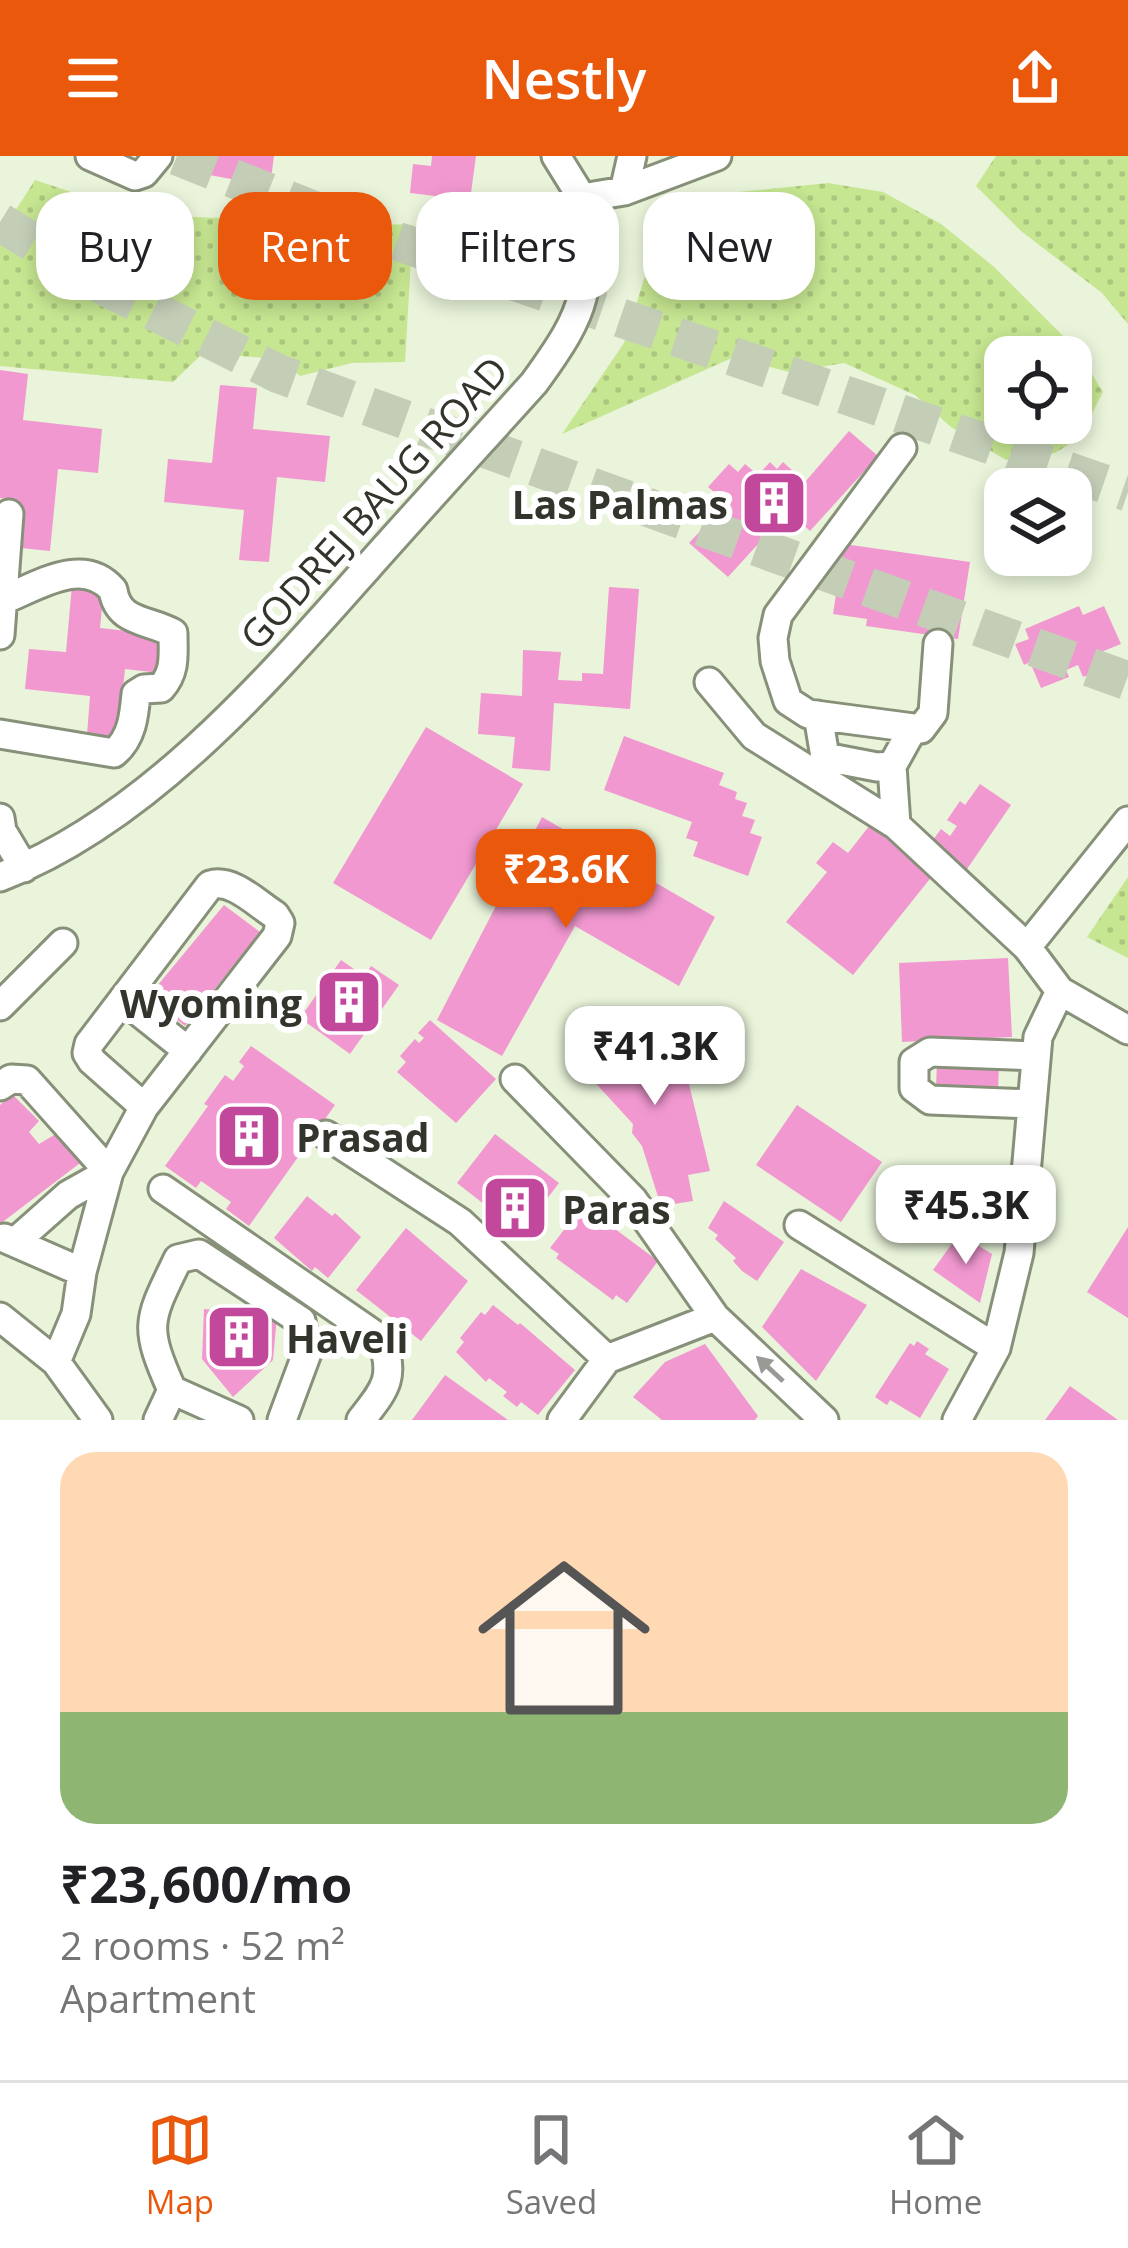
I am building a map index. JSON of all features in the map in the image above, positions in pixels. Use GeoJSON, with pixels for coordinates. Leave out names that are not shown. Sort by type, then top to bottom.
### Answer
{"type":"FeatureCollection","features":[{"type":"Feature","properties":{"kind":"street"},"geometry":{"type":"LineString","coordinates":[[90,156],[135,176],[144,173],[158,156]]}},
{"type":"Feature","properties":{"kind":"street"},"geometry":{"type":"LineString","coordinates":[[556,156],[579,192]]}},
{"type":"Feature","properties":{"kind":"street"},"geometry":{"type":"LineString","coordinates":[[624,191],[632,156]]}},
{"type":"Feature","properties":{"kind":"street"},"geometry":{"type":"LineString","coordinates":[[618,192],[717,156]]}},
{"type":"Feature","properties":{"kind":"street","name":"GODREJ BAUG ROAD"},"geometry":{"type":"LineString","coordinates":[[12,873],[97,824],[177,765],[275,671],[534,383],[569,335],[583,300]]}},
{"type":"Feature","properties":{"kind":"street"},"geometry":{"type":"LineString","coordinates":[[902,448],[778,616],[773,638],[779,681],[788,701],[818,716],[921,729],[933,713],[938,644]]}},
{"type":"Feature","properties":{"kind":"street"},"geometry":{"type":"LineString","coordinates":[[0,635],[9,514]]}},
{"type":"Feature","properties":{"kind":"street"},"geometry":{"type":"LineString","coordinates":[[0,734],[114,753],[125,744],[136,694],[161,688],[172,675],[173,655],[173,632],[123,615],[113,590],[89,573],[73,573],[2,600]]}},
{"type":"Feature","properties":{"kind":"street"},"geometry":{"type":"LineString","coordinates":[[709,682],[754,736],[896,825],[1027,946],[1060,991],[1128,1030]]}},
{"type":"Feature","properties":{"kind":"street"},"geometry":{"type":"LineString","coordinates":[[818,716],[825,757],[892,766]]}},
{"type":"Feature","properties":{"kind":"street"},"geometry":{"type":"LineString","coordinates":[[896,825],[892,766],[912,730]]}},
{"type":"Feature","properties":{"kind":"street"},"geometry":{"type":"LineString","coordinates":[[0,818],[12,873]]}},
{"type":"Feature","properties":{"kind":"street"},"geometry":{"type":"LineString","coordinates":[[1027,946],[1128,821]]}},
{"type":"Feature","properties":{"kind":"street"},"geometry":{"type":"LineString","coordinates":[[56,1362],[76,1314],[82,1272],[109,1172],[144,1107],[277,936],[280,923],[275,915],[229,884],[210,885],[88,1044],[87,1053],[144,1107]]}},
{"type":"Feature","properties":{"kind":"street"},"geometry":{"type":"LineString","coordinates":[[0,1006],[63,944]]}},
{"type":"Feature","properties":{"kind":"street"},"geometry":{"type":"LineString","coordinates":[[957,1420],[996,1348],[1019,1253],[1038,1037],[1060,991]]}},
{"type":"Feature","properties":{"kind":"street"},"geometry":{"type":"LineString","coordinates":[[123,999],[188,1051]]}},
{"type":"Feature","properties":{"kind":"street"},"geometry":{"type":"LineString","coordinates":[[1032,1104],[930,1100],[914,1088],[914,1062],[930,1052],[1036,1056]]}},
{"type":"Feature","properties":{"kind":"street"},"geometry":{"type":"LineString","coordinates":[[0,1086],[11,1079],[27,1080],[109,1172]]}},
{"type":"Feature","properties":{"kind":"street"},"geometry":{"type":"LineString","coordinates":[[514,1079],[633,1200],[715,1317],[824,1420]]}},
{"type":"Feature","properties":{"kind":"street"},"geometry":{"type":"LineString","coordinates":[[326,1135],[460,1222],[608,1359]]}},
{"type":"Feature","properties":{"kind":"street"},"geometry":{"type":"LineString","coordinates":[[82,1272],[8,1239],[109,1172]]}},
{"type":"Feature","properties":{"kind":"street"},"geometry":{"type":"LineString","coordinates":[[163,1189],[382,1340],[388,1358],[387,1386],[361,1420]]}},
{"type":"Feature","properties":{"kind":"street"},"geometry":{"type":"LineString","coordinates":[[800,1225],[996,1348]]}},
{"type":"Feature","properties":{"kind":"street"},"geometry":{"type":"LineString","coordinates":[[239,1420],[172,1390],[154,1350],[150,1317],[178,1259],[200,1254],[301,1321],[307,1353],[282,1420]]}},
{"type":"Feature","properties":{"kind":"street"},"geometry":{"type":"LineString","coordinates":[[0,1317],[56,1362],[98,1420]]}},
{"type":"Feature","properties":{"kind":"street"},"geometry":{"type":"LineString","coordinates":[[562,1420],[608,1359],[715,1317]]}},
{"type":"Feature","properties":{"kind":"street"},"geometry":{"type":"LineString","coordinates":[[158,1420],[172,1390]]}},
{"type":"Feature","properties":{"kind":"green space"},"geometry":{"type":"Polygon","coordinates":[[[996,156],[1128,156],[1128,324],[1102,293],[1021,231],[976,186],[996,156]]]}},
{"type":"Feature","properties":{"kind":"green space"},"geometry":{"type":"Polygon","coordinates":[[[35,180],[71,192],[36,192],[36,300],[194,300],[194,217],[218,218],[218,300],[392,300],[392,224],[413,225],[405,362],[352,363],[300,376],[280,359],[203,353],[173,382],[0,366],[0,235],[35,180]]]}},
{"type":"Feature","properties":{"kind":"green space"},"geometry":{"type":"Polygon","coordinates":[[[828,183],[883,192],[941,224],[993,266],[1063,336],[984,336],[984,444],[1069,444],[1055,453],[1006,460],[951,427],[915,395],[844,363],[789,372],[734,357],[562,434],[624,343],[643,282],[643,300],[815,300],[815,192],[739,192],[828,183]]]}},
{"type":"Feature","properties":{"kind":"green space"},"geometry":{"type":"Polygon","coordinates":[[[1092,374],[1103,392],[1092,414],[1092,374]]]}},
{"type":"Feature","properties":{"kind":"green space"},"geometry":{"type":"Polygon","coordinates":[[[1128,877],[1128,958],[1087,937],[1128,877]]]}},
{"type":"Feature","properties":{"kind":"building"},"geometry":{"type":"Polygon","coordinates":[[[195,156],[274,156],[270,186],[193,172],[195,156]]]}},
{"type":"Feature","properties":{"kind":"building"},"geometry":{"type":"Polygon","coordinates":[[[432,156],[476,156],[471,192],[410,193],[413,164],[431,166],[432,156]]]}},
{"type":"Feature","properties":{"kind":"building"},"geometry":{"type":"Polygon","coordinates":[[[0,370],[28,374],[23,420],[102,429],[98,473],[58,469],[50,551],[11,547],[16,499],[0,498],[0,370]]]}},
{"type":"Feature","properties":{"kind":"building"},"geometry":{"type":"Polygon","coordinates":[[[220,385],[257,388],[253,429],[330,436],[325,482],[277,477],[269,562],[239,560],[244,510],[164,502],[168,459],[212,463],[220,385]]]}},
{"type":"Feature","properties":{"kind":"building","name":"Las Palmas"},"geometry":{"type":"Polygon","coordinates":[[[849,431],[878,456],[810,531],[788,511],[728,577],[689,543],[707,524],[699,518],[719,496],[708,487],[729,464],[738,472],[745,464],[758,475],[770,462],[777,469],[783,462],[805,482],[849,431]]]}},
{"type":"Feature","properties":{"kind":"building"},"geometry":{"type":"Polygon","coordinates":[[[844,544],[970,562],[958,639],[866,626],[867,619],[833,614],[844,544]]]}},
{"type":"Feature","properties":{"kind":"building"},"geometry":{"type":"Polygon","coordinates":[[[72,585],[104,588],[100,628],[164,635],[160,673],[125,669],[118,738],[87,735],[90,696],[25,689],[29,649],[66,652],[72,585]]]}},
{"type":"Feature","properties":{"kind":"building"},"geometry":{"type":"Polygon","coordinates":[[[609,587],[639,589],[630,709],[554,703],[550,771],[512,768],[515,737],[478,734],[481,693],[522,696],[523,650],[561,652],[558,680],[582,681],[582,673],[603,674],[609,587]]]}},
{"type":"Feature","properties":{"kind":"building"},"geometry":{"type":"Polygon","coordinates":[[[1079,606],[1083,615],[1104,606],[1121,644],[1096,654],[1102,669],[1083,677],[1078,665],[1066,670],[1069,677],[1041,688],[1030,662],[1024,665],[1015,644],[1029,639],[1025,629],[1079,606]]]}},
{"type":"Feature","properties":{"kind":"building"},"geometry":{"type":"Polygon","coordinates":[[[426,727],[523,784],[431,940],[333,883],[426,727]]]}},
{"type":"Feature","properties":{"kind":"building"},"geometry":{"type":"Polygon","coordinates":[[[624,736],[724,773],[719,785],[737,792],[735,799],[747,803],[742,816],[755,820],[750,833],[762,837],[748,876],[693,856],[698,842],[686,838],[692,822],[604,790],[624,736]]]}},
{"type":"Feature","properties":{"kind":"building"},"geometry":{"type":"Polygon","coordinates":[[[980,784],[1011,805],[967,869],[930,844],[941,829],[950,836],[957,826],[947,820],[980,784]]]}},
{"type":"Feature","properties":{"kind":"building"},"geometry":{"type":"Polygon","coordinates":[[[542,817],[715,917],[679,986],[575,926],[502,1056],[437,1020],[542,817]]]}},
{"type":"Feature","properties":{"kind":"building"},"geometry":{"type":"Polygon","coordinates":[[[870,825],[933,875],[853,975],[786,922],[827,872],[816,863],[833,842],[848,853],[870,825]]]}},
{"type":"Feature","properties":{"kind":"building"},"geometry":{"type":"Polygon","coordinates":[[[224,905],[260,932],[185,1026],[148,997],[224,905]]]}},
{"type":"Feature","properties":{"kind":"building"},"geometry":{"type":"Polygon","coordinates":[[[1008,958],[1012,1037],[902,1042],[899,963],[1008,958]]]}},
{"type":"Feature","properties":{"kind":"building","name":"Wyoming"},"geometry":{"type":"Polygon","coordinates":[[[341,960],[364,976],[371,966],[399,985],[350,1054],[300,1018],[341,960]]]}},
{"type":"Feature","properties":{"kind":"building"},"geometry":{"type":"Polygon","coordinates":[[[633,1011],[688,1080],[710,1171],[688,1175],[693,1201],[661,1206],[642,1146],[632,1133],[633,1124],[590,1077],[602,1066],[596,1059],[614,1043],[608,1035],[633,1011]]]}},
{"type":"Feature","properties":{"kind":"building"},"geometry":{"type":"Polygon","coordinates":[[[430,1020],[496,1079],[456,1123],[397,1072],[406,1062],[400,1056],[415,1039],[419,1043],[424,1038],[418,1033],[430,1020]]]}},
{"type":"Feature","properties":{"kind":"building","name":"Prasad"},"geometry":{"type":"Polygon","coordinates":[[[251,1046],[335,1105],[249,1226],[226,1209],[231,1202],[201,1181],[196,1188],[165,1166],[225,1075],[233,1081],[244,1066],[239,1062],[251,1046]]]}},
{"type":"Feature","properties":{"kind":"building"},"geometry":{"type":"Polygon","coordinates":[[[937,1062],[999,1065],[998,1091],[936,1088],[937,1062]]]}},
{"type":"Feature","properties":{"kind":"building"},"geometry":{"type":"Polygon","coordinates":[[[12,1094],[39,1121],[29,1132],[39,1144],[61,1131],[84,1160],[0,1224],[0,1105],[12,1094]]]}},
{"type":"Feature","properties":{"kind":"building"},"geometry":{"type":"Polygon","coordinates":[[[797,1105],[882,1162],[841,1222],[756,1165],[797,1105]]]}},
{"type":"Feature","properties":{"kind":"building","name":"Paras"},"geometry":{"type":"Polygon","coordinates":[[[495,1134],[559,1183],[521,1233],[457,1183],[495,1134]]]}},
{"type":"Feature","properties":{"kind":"building"},"geometry":{"type":"Polygon","coordinates":[[[307,1196],[361,1237],[328,1278],[315,1267],[312,1271],[274,1238],[307,1196]]]}},
{"type":"Feature","properties":{"kind":"building"},"geometry":{"type":"Polygon","coordinates":[[[724,1201],[784,1242],[757,1281],[742,1271],[708,1228],[724,1201]]]}},
{"type":"Feature","properties":{"kind":"building"},"geometry":{"type":"Polygon","coordinates":[[[583,1205],[658,1261],[627,1303],[616,1295],[613,1300],[556,1258],[559,1254],[550,1248],[583,1205]]]}},
{"type":"Feature","properties":{"kind":"building"},"geometry":{"type":"Polygon","coordinates":[[[1128,1227],[1128,1318],[1087,1292],[1128,1227]]]}},
{"type":"Feature","properties":{"kind":"building"},"geometry":{"type":"Polygon","coordinates":[[[406,1228],[468,1281],[421,1341],[356,1290],[406,1228]]]}},
{"type":"Feature","properties":{"kind":"building"},"geometry":{"type":"Polygon","coordinates":[[[959,1234],[992,1254],[980,1303],[933,1270],[959,1234]]]}},
{"type":"Feature","properties":{"kind":"building"},"geometry":{"type":"Polygon","coordinates":[[[801,1269],[867,1305],[816,1381],[762,1327],[801,1269]]]}},
{"type":"Feature","properties":{"kind":"building"},"geometry":{"type":"Polygon","coordinates":[[[493,1305],[575,1370],[538,1415],[521,1402],[517,1407],[503,1396],[507,1392],[489,1378],[486,1382],[456,1352],[464,1342],[460,1338],[493,1305]]]}},
{"type":"Feature","properties":{"kind":"building","name":"Haveli"},"geometry":{"type":"Polygon","coordinates":[[[204,1309],[277,1316],[273,1360],[233,1397],[202,1359],[204,1309]]]}},
{"type":"Feature","properties":{"kind":"building"},"geometry":{"type":"Polygon","coordinates":[[[917,1341],[929,1349],[925,1354],[949,1369],[920,1418],[890,1400],[887,1405],[875,1397],[910,1343],[914,1346],[917,1341]]]}},
{"type":"Feature","properties":{"kind":"building"},"geometry":{"type":"Polygon","coordinates":[[[705,1344],[758,1416],[755,1420],[662,1420],[633,1397],[665,1362],[705,1344]]]}},
{"type":"Feature","properties":{"kind":"building"},"geometry":{"type":"Polygon","coordinates":[[[445,1375],[508,1420],[412,1420],[445,1375]]]}},
{"type":"Feature","properties":{"kind":"building"},"geometry":{"type":"Polygon","coordinates":[[[1070,1386],[1118,1420],[1045,1420],[1070,1386]]]}},
{"type":"Feature","properties":{"kind":"tunnel"},"geometry":{"type":"LineString","coordinates":[[177,156],[350,225],[1128,492]]}},
{"type":"Feature","properties":{"kind":"tunnel"},"geometry":{"type":"LineString","coordinates":[[0,222],[100,284],[279,374],[1128,681]]}},
{"type":"Feature","properties":{"kind":"place","name":"Las Palmas"},"geometry":{"type":"Point","coordinates":[774,503]}},
{"type":"Feature","properties":{"kind":"place","name":"Wyoming"},"geometry":{"type":"Point","coordinates":[349,1002]}},
{"type":"Feature","properties":{"kind":"place","name":"Prasad"},"geometry":{"type":"Point","coordinates":[249,1136]}},
{"type":"Feature","properties":{"kind":"place","name":"Paras"},"geometry":{"type":"Point","coordinates":[515,1208]}},
{"type":"Feature","properties":{"kind":"place","name":"Haveli"},"geometry":{"type":"Point","coordinates":[239,1337]}}]}
